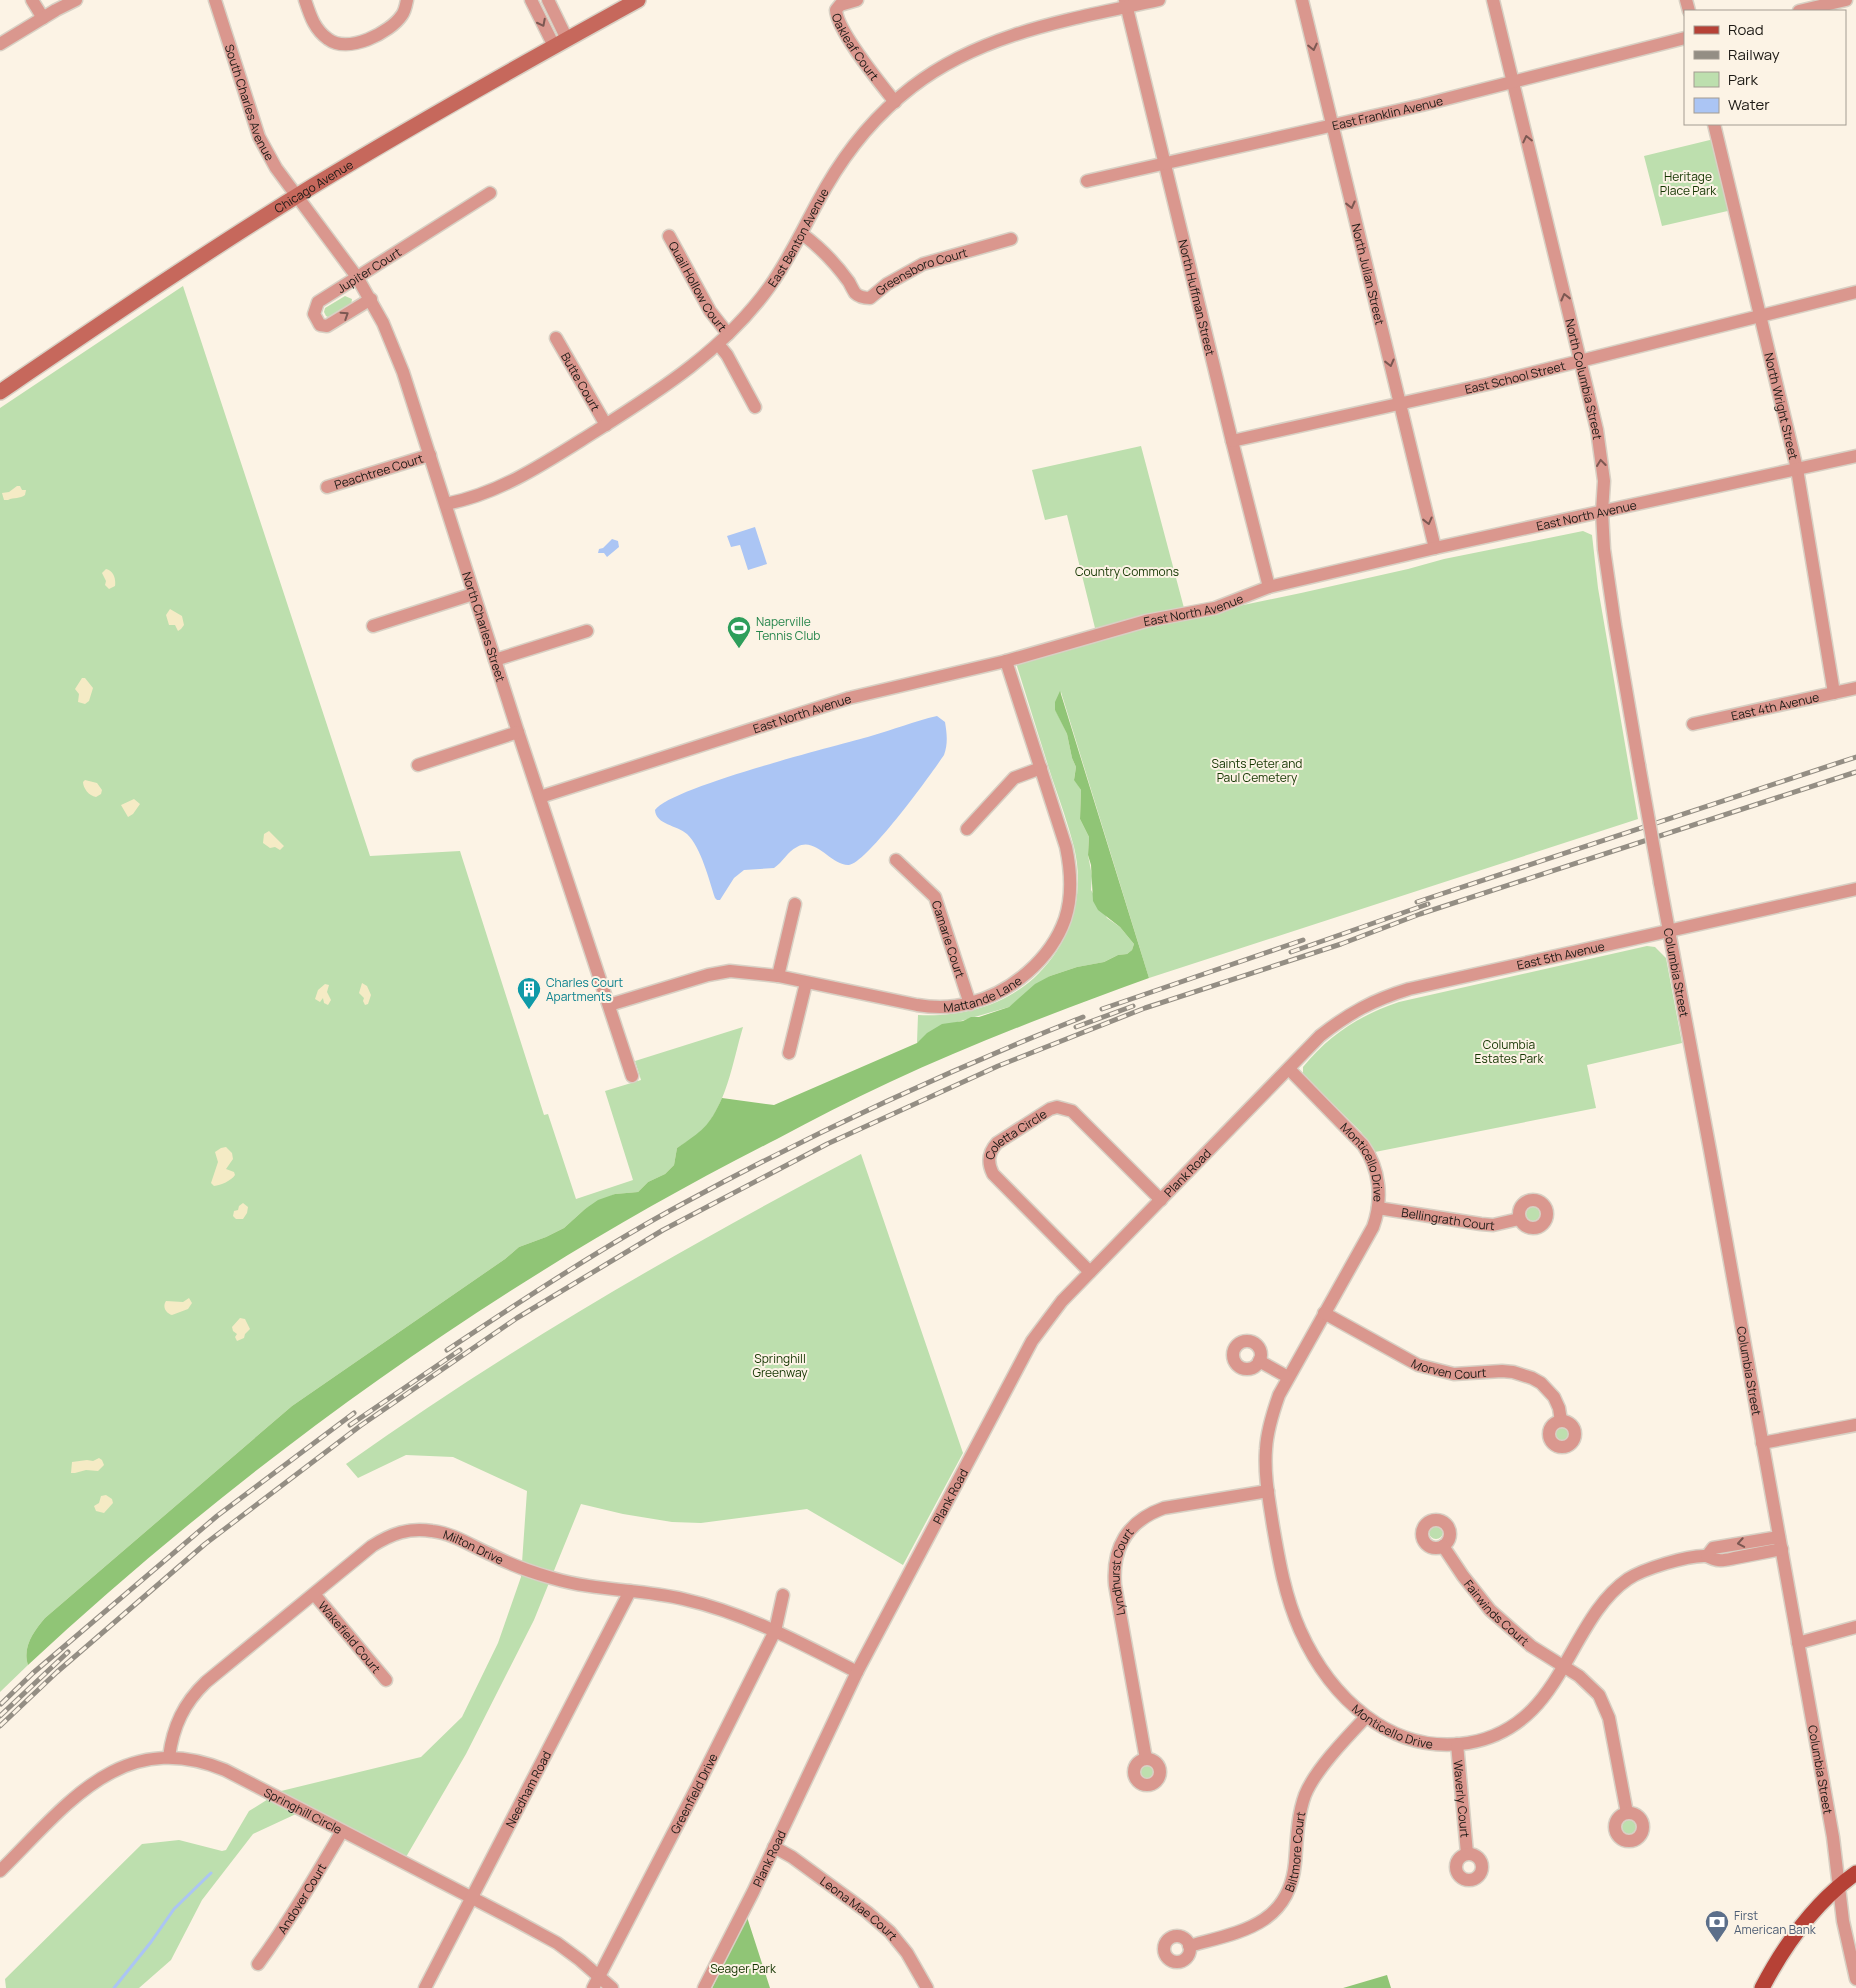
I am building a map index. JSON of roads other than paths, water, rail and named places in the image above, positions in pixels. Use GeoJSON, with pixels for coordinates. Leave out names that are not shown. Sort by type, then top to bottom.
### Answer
{"type":"FeatureCollection","features":[{"type":"Feature","properties":{"kind":"main road","name":"Chicago Avenue"},"geometry":{"type":"LineString","coordinates":[[0,392],[155,287],[298,196],[415,125],[638,0]]}},
{"type":"Feature","properties":{"kind":"main road"},"geometry":{"type":"LineString","coordinates":[[1762,1988],[1778,1958],[1794,1934],[1840,1886],[1856,1873]]}},
{"type":"Feature","properties":{"kind":"street"},"geometry":{"type":"LineString","coordinates":[[32,0],[43,18]]}},
{"type":"Feature","properties":{"kind":"street"},"geometry":{"type":"LineString","coordinates":[[0,44],[76,0]]}},
{"type":"Feature","properties":{"kind":"street","name":"South Charles Avenue"},"geometry":{"type":"LineString","coordinates":[[215,0],[259,137],[276,168],[298,196]]}},
{"type":"Feature","properties":{"kind":"street"},"geometry":{"type":"LineString","coordinates":[[305,0],[310,17],[318,30],[330,41],[348,44],[361,42],[394,24],[404,14],[407,0]]}},
{"type":"Feature","properties":{"kind":"street"},"geometry":{"type":"LineString","coordinates":[[531,0],[560,43]]}},
{"type":"Feature","properties":{"kind":"street"},"geometry":{"type":"LineString","coordinates":[[548,0],[560,43]]}},
{"type":"Feature","properties":{"kind":"street","name":"Oakleaf Court"},"geometry":{"type":"LineString","coordinates":[[857,0],[840,5],[836,10],[836,18],[845,34],[894,102]]}},
{"type":"Feature","properties":{"kind":"street","name":"East Benton Avenue"},"geometry":{"type":"LineString","coordinates":[[446,504],[474,497],[512,482],[606,425],[690,368],[718,344],[745,318],[771,285],[802,234],[826,187],[869,126],[917,83],[952,60],[997,40],[1126,3],[1159,0]]}},
{"type":"Feature","properties":{"kind":"street","name":"North Julian Street"},"geometry":{"type":"LineString","coordinates":[[1302,0],[1435,548]]}},
{"type":"Feature","properties":{"kind":"street","name":"North Columbia Street"},"geometry":{"type":"LineString","coordinates":[[1493,0],[1597,430],[1604,481],[1602,512],[1604,549],[1639,765]]}},
{"type":"Feature","properties":{"kind":"street"},"geometry":{"type":"LineString","coordinates":[[1803,10],[1846,0]]}},
{"type":"Feature","properties":{"kind":"street","name":"North Huffman Street"},"geometry":{"type":"LineString","coordinates":[[1126,3],[1269,588]]}},
{"type":"Feature","properties":{"kind":"street","name":"East Franklin Avenue"},"geometry":{"type":"LineString","coordinates":[[1087,181],[1332,126],[1684,38]]}},
{"type":"Feature","properties":{"kind":"street","name":"North Wright Street"},"geometry":{"type":"LineString","coordinates":[[1714,125],[1797,469],[1834,692]]}},
{"type":"Feature","properties":{"kind":"street","name":"Jupiter Court"},"geometry":{"type":"LineString","coordinates":[[371,299],[327,326],[320,325],[314,314],[318,302],[490,193]]}},
{"type":"Feature","properties":{"kind":"street","name":"North Charles Street"},"geometry":{"type":"LineString","coordinates":[[298,196],[371,299],[403,372],[473,594],[632,1076]]}},
{"type":"Feature","properties":{"kind":"street","name":"Greensboro Court"},"geometry":{"type":"LineString","coordinates":[[802,234],[826,255],[850,283],[855,292],[861,297],[870,298],[887,284],[924,264],[1011,239]]}},
{"type":"Feature","properties":{"kind":"street","name":"Quail Hollow Court"},"geometry":{"type":"LineString","coordinates":[[669,236],[710,310],[728,334]]}},
{"type":"Feature","properties":{"kind":"street","name":"East School Street"},"geometry":{"type":"LineString","coordinates":[[1232,441],[1400,405],[1856,292]]}},
{"type":"Feature","properties":{"kind":"street","name":"Butte Court"},"geometry":{"type":"LineString","coordinates":[[556,338],[606,425]]}},
{"type":"Feature","properties":{"kind":"street","name":"Quail Hollow Court"},"geometry":{"type":"LineString","coordinates":[[718,344],[728,355],[755,407]]}},
{"type":"Feature","properties":{"kind":"street","name":"Peachtree Court"},"geometry":{"type":"LineString","coordinates":[[327,487],[430,455]]}},
{"type":"Feature","properties":{"kind":"street","name":"East North Avenue"},"geometry":{"type":"LineString","coordinates":[[540,797],[849,698],[1006,661],[1146,621],[1216,608],[1269,588],[1435,548],[1856,456]]}},
{"type":"Feature","properties":{"kind":"street"},"geometry":{"type":"LineString","coordinates":[[373,626],[473,594]]}},
{"type":"Feature","properties":{"kind":"street"},"geometry":{"type":"LineString","coordinates":[[495,660],[587,631]]}},
{"type":"Feature","properties":{"kind":"street","name":"Mattande Lane"},"geometry":{"type":"LineString","coordinates":[[609,1005],[708,975],[730,971],[778,976],[917,1006],[938,1008],[970,1004],[1001,991],[1031,968],[1051,947],[1064,920],[1071,885],[1069,862],[1006,661]]}},
{"type":"Feature","properties":{"kind":"street","name":"East 4th Avenue"},"geometry":{"type":"LineString","coordinates":[[1693,724],[1856,688]]}},
{"type":"Feature","properties":{"kind":"street"},"geometry":{"type":"LineString","coordinates":[[418,765],[518,732]]}},
{"type":"Feature","properties":{"kind":"street","name":"Columbia Street"},"geometry":{"type":"LineString","coordinates":[[1639,765],[1781,1543],[1833,1837],[1844,1926],[1856,1979]]}},
{"type":"Feature","properties":{"kind":"street"},"geometry":{"type":"LineString","coordinates":[[967,829],[1014,778],[1041,768]]}},
{"type":"Feature","properties":{"kind":"street","name":"Camarie Court"},"geometry":{"type":"LineString","coordinates":[[896,860],[935,897],[970,1004]]}},
{"type":"Feature","properties":{"kind":"street","name":"East 5th Avenue"},"geometry":{"type":"LineString","coordinates":[[1289,1069],[1320,1036],[1350,1014],[1376,1000],[1409,989],[1856,889]]}},
{"type":"Feature","properties":{"kind":"street"},"geometry":{"type":"LineString","coordinates":[[778,976],[795,904]]}},
{"type":"Feature","properties":{"kind":"street"},"geometry":{"type":"LineString","coordinates":[[789,1053],[806,982]]}},
{"type":"Feature","properties":{"kind":"street","name":"Plank Road"},"geometry":{"type":"LineString","coordinates":[[704,1988],[774,1847],[857,1672],[1032,1341],[1050,1315],[1090,1272],[1289,1069]]}},
{"type":"Feature","properties":{"kind":"street","name":"Monticello Drive"},"geometry":{"type":"LineString","coordinates":[[1289,1069],[1368,1151],[1377,1177],[1379,1199],[1376,1219],[1279,1395],[1268,1431],[1265,1457],[1268,1491],[1283,1582],[1296,1622],[1308,1647],[1324,1672],[1355,1708],[1385,1730],[1409,1740],[1425,1743],[1457,1744],[1489,1738],[1524,1718],[1540,1702],[1599,1608],[1613,1590],[1622,1583],[1649,1568],[1707,1556],[1717,1561],[1781,1543]]}},
{"type":"Feature","properties":{"kind":"street","name":"Coletta Circle"},"geometry":{"type":"LineString","coordinates":[[1090,1272],[993,1174],[989,1157],[997,1143],[1050,1108],[1072,1111],[1161,1200]]}},
{"type":"Feature","properties":{"kind":"street","name":"Bellingrath Court"},"geometry":{"type":"LineString","coordinates":[[1378,1208],[1493,1225],[1519,1219]]}},
{"type":"Feature","properties":{"kind":"street","name":"Morven Court"},"geometry":{"type":"LineString","coordinates":[[1324,1313],[1418,1365],[1454,1374],[1502,1371],[1513,1372],[1532,1378],[1541,1383],[1554,1397],[1559,1408],[1561,1421]]}},
{"type":"Feature","properties":{"kind":"street"},"geometry":{"type":"LineString","coordinates":[[1259,1361],[1288,1377]]}},
{"type":"Feature","properties":{"kind":"street"},"geometry":{"type":"LineString","coordinates":[[1762,1443],[1856,1425]]}},
{"type":"Feature","properties":{"kind":"street","name":"Lyndhurst Court"},"geometry":{"type":"LineString","coordinates":[[1146,1759],[1115,1586],[1115,1562],[1119,1547],[1134,1525],[1153,1512],[1164,1508],[1268,1491]]}},
{"type":"Feature","properties":{"kind":"street","name":"Milton Drive"},"geometry":{"type":"LineString","coordinates":[[168,1757],[173,1732],[193,1694],[384,1539],[407,1530],[442,1532],[504,1561],[554,1579],[602,1589],[681,1598],[718,1608],[737,1614],[775,1631],[857,1672]]}},
{"type":"Feature","properties":{"kind":"street","name":"Fairwinds Court"},"geometry":{"type":"LineString","coordinates":[[1443,1546],[1463,1576],[1490,1610],[1531,1646],[1564,1666],[1587,1683],[1603,1703],[1611,1731],[1627,1813]]}},
{"type":"Feature","properties":{"kind":"street","name":"Needham Road"},"geometry":{"type":"LineString","coordinates":[[425,1988],[630,1591]]}},
{"type":"Feature","properties":{"kind":"street","name":"Wakefield Court"},"geometry":{"type":"LineString","coordinates":[[314,1594],[386,1680]]}},
{"type":"Feature","properties":{"kind":"street","name":"Greenfield Drive"},"geometry":{"type":"LineString","coordinates":[[593,1988],[775,1631],[783,1595]]}},
{"type":"Feature","properties":{"kind":"street"},"geometry":{"type":"LineString","coordinates":[[1798,1643],[1856,1627]]}},
{"type":"Feature","properties":{"kind":"street","name":"Biltmore Court"},"geometry":{"type":"LineString","coordinates":[[1190,1946],[1249,1928],[1258,1924],[1275,1910],[1286,1895],[1292,1878],[1300,1815],[1306,1794],[1321,1769],[1366,1717]]}},
{"type":"Feature","properties":{"kind":"street","name":"Waverly Court"},"geometry":{"type":"LineString","coordinates":[[1457,1744],[1468,1853]]}},
{"type":"Feature","properties":{"kind":"street","name":"Springhill Circle"},"geometry":{"type":"LineString","coordinates":[[0,1872],[71,1801],[98,1779],[140,1761],[168,1757],[204,1762],[226,1770],[557,1943],[612,1988]]}},
{"type":"Feature","properties":{"kind":"street","name":"Andover Court"},"geometry":{"type":"LineString","coordinates":[[258,1964],[290,1919],[342,1831]]}},
{"type":"Feature","properties":{"kind":"street","name":"Leona Mae Court"},"geometry":{"type":"LineString","coordinates":[[774,1847],[792,1857],[867,1912],[890,1932],[907,1953],[927,1988]]}},
{"type":"Feature","properties":{"kind":"water"},"geometry":{"type":"Polygon","coordinates":[[[755,527],[767,564],[748,570],[740,545],[731,547],[727,536],[755,527]]]}},
{"type":"Feature","properties":{"kind":"water"},"geometry":{"type":"Polygon","coordinates":[[[612,539],[618,541],[619,547],[607,557],[604,553],[598,553],[599,549],[603,548],[612,539]]]}},
{"type":"Feature","properties":{"kind":"water"},"geometry":{"type":"Polygon","coordinates":[[[937,716],[945,722],[947,739],[944,755],[884,834],[858,860],[849,865],[836,861],[811,845],[804,845],[794,849],[774,868],[744,870],[734,878],[720,900],[717,900],[700,855],[692,840],[683,831],[663,822],[656,815],[655,810],[667,801],[721,779],[937,716]]]}},
{"type":"Feature","properties":{"kind":"waterway"},"geometry":{"type":"LineString","coordinates":[[114,1988],[151,1942],[174,1909],[211,1873]]}},
{"type":"Feature","properties":{"kind":"railway"},"geometry":{"type":"LineString","coordinates":[[1417,902],[1856,757]]}},
{"type":"Feature","properties":{"kind":"railway"},"geometry":{"type":"LineString","coordinates":[[0,1726],[57,1672],[205,1544],[360,1426],[517,1318],[663,1230],[827,1144],[998,1066],[1145,1008],[1341,944],[1420,914],[1856,772]]}},
{"type":"Feature","properties":{"kind":"railway"},"geometry":{"type":"LineString","coordinates":[[1291,952],[1428,904]]}},
{"type":"Feature","properties":{"kind":"railway"},"geometry":{"type":"LineString","coordinates":[[1102,1009],[1303,940]]}},
{"type":"Feature","properties":{"kind":"railway"},"geometry":{"type":"LineString","coordinates":[[1076,1027],[1133,1006]]}},
{"type":"Feature","properties":{"kind":"railway"},"geometry":{"type":"LineString","coordinates":[[447,1350],[593,1255],[733,1177],[931,1081],[1083,1017]]}},
{"type":"Feature","properties":{"kind":"railway"},"geometry":{"type":"LineString","coordinates":[[350,1425],[460,1350]]}},
{"type":"Feature","properties":{"kind":"railway"},"geometry":{"type":"LineString","coordinates":[[1,1704],[33,1673],[217,1516],[354,1413]]}},
{"type":"Feature","properties":{"kind":"railway"},"geometry":{"type":"LineString","coordinates":[[0,1716],[68,1652]]}},
{"type":"Feature","properties":{"kind":"place","name":"Naperville Tennis Club"},"geometry":{"type":"Point","coordinates":[739,649]}},
{"type":"Feature","properties":{"kind":"place","name":"Charles Court Apartments"},"geometry":{"type":"Point","coordinates":[529,1010]}},
{"type":"Feature","properties":{"kind":"place","name":"First American Bank"},"geometry":{"type":"Point","coordinates":[1717,1943]}},
{"type":"Feature","properties":{"kind":"park label","name":"Heritage Place Park"},"geometry":{"type":"Point","coordinates":[1688,183]}},
{"type":"Feature","properties":{"kind":"park label","name":"Country Commons"},"geometry":{"type":"Point","coordinates":[1127,571]}},
{"type":"Feature","properties":{"kind":"park label","name":"Saints Peter and Paul Cemetery"},"geometry":{"type":"Point","coordinates":[1257,770]}},
{"type":"Feature","properties":{"kind":"park label","name":"Columbia Estates Park"},"geometry":{"type":"Point","coordinates":[1509,1051]}},
{"type":"Feature","properties":{"kind":"park label","name":"Springhill Greenway"},"geometry":{"type":"Point","coordinates":[780,1365]}},
{"type":"Feature","properties":{"kind":"park label","name":"Seager Park"},"geometry":{"type":"Point","coordinates":[743,1968]}}]}
